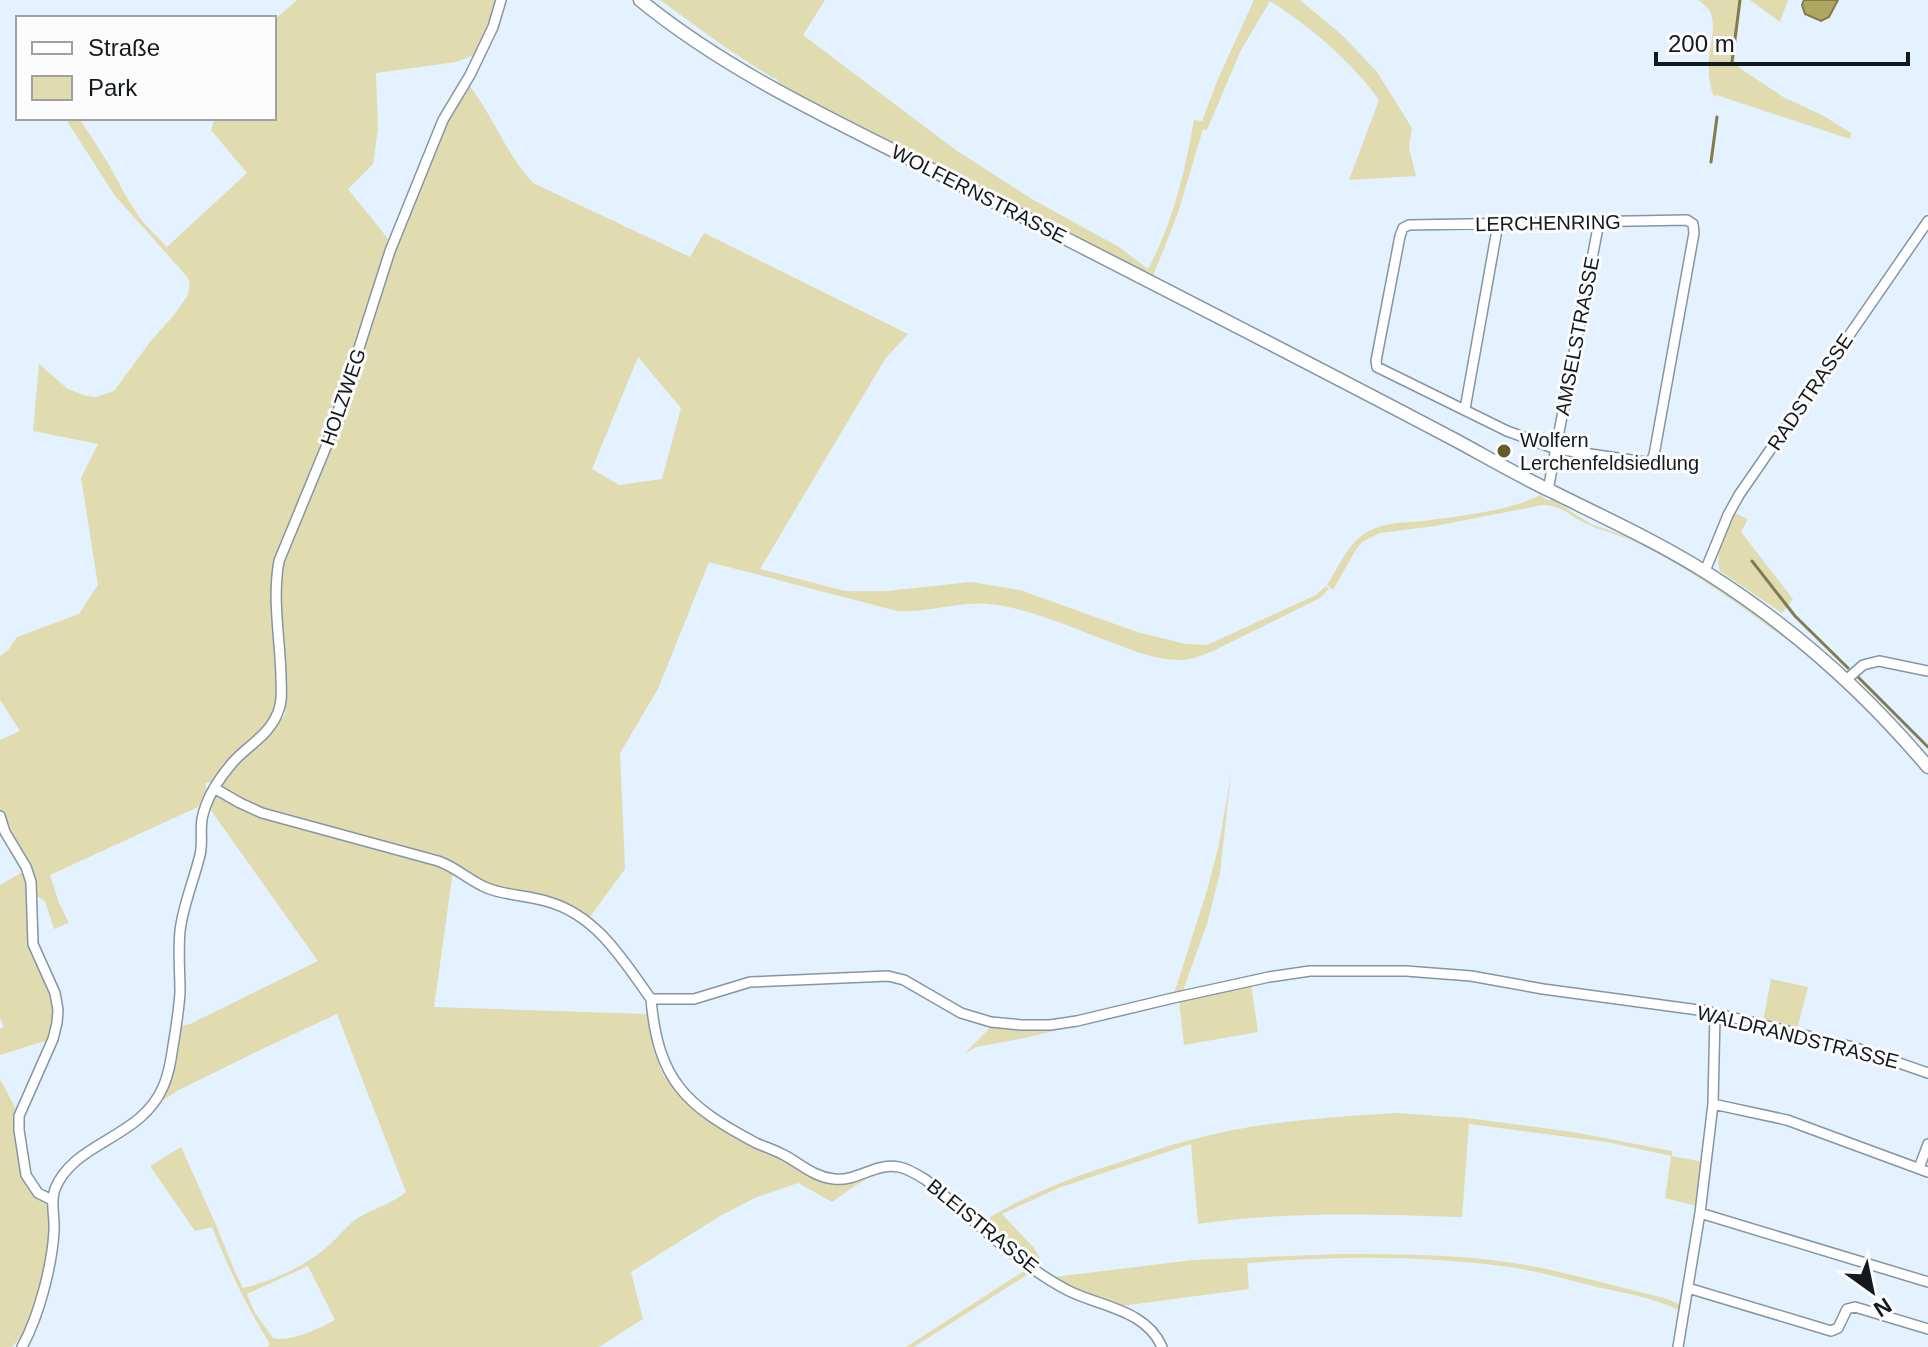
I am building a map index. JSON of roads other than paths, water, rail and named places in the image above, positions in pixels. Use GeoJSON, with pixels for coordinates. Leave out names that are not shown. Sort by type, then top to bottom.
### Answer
{"type":"FeatureCollection","features":[{"type":"Feature","properties":{"kind":"main road","name":"WOLFERNSTRASSE"},"geometry":{"type":"LineString","coordinates":[[640,0],[702,47],[796,101],[1633,531],[1705,571],[1792,632],[1893,726],[1928,767]]}},
{"type":"Feature","properties":{"kind":"street","name":"HOLZWEG"},"geometry":{"type":"LineString","coordinates":[[214,788],[235,761],[270,727],[279,711],[280,657],[275,581],[279,561],[326,447],[390,251],[443,120],[470,75],[493,27],[501,0]]}},
{"type":"Feature","properties":{"kind":"street","name":"LERCHENRING"},"geometry":{"type":"LineString","coordinates":[[1687,220],[1693,224],[1694,233],[1651,461],[1556,449],[1507,431],[1377,367],[1403,228],[1409,225],[1498,224],[1687,220]]}},
{"type":"Feature","properties":{"kind":"street","name":"RADSTRASSE"},"geometry":{"type":"LineString","coordinates":[[1705,571],[1739,495],[1928,221]]}},
{"type":"Feature","properties":{"kind":"street","name":"AMSELSTRASSE"},"geometry":{"type":"LineString","coordinates":[[1556,449],[1599,222]]}},
{"type":"Feature","properties":{"kind":"street"},"geometry":{"type":"LineString","coordinates":[[1465,409],[1498,224]]}},
{"type":"Feature","properties":{"kind":"street"},"geometry":{"type":"LineString","coordinates":[[1548,490],[1556,449]]}},
{"type":"Feature","properties":{"kind":"street"},"geometry":{"type":"LineString","coordinates":[[1846,680],[1863,665],[1879,661],[1928,671]]}},
{"type":"Feature","properties":{"kind":"street"},"geometry":{"type":"LineString","coordinates":[[22,1347],[50,1266],[54,1229],[52,1200],[57,1184],[72,1164],[142,1117],[155,1102],[166,1081],[179,1002],[181,926],[203,844],[202,821],[214,788],[262,813],[438,861],[484,887],[550,902],[567,909],[599,931],[651,999]]}},
{"type":"Feature","properties":{"kind":"street"},"geometry":{"type":"LineString","coordinates":[[0,816],[31,882],[33,944],[55,993],[58,1010],[53,1039],[19,1116],[26,1175],[38,1193],[52,1200]]}},
{"type":"Feature","properties":{"kind":"street","name":"WALDRANDSTRASSE"},"geometry":{"type":"LineString","coordinates":[[651,999],[694,999],[750,982],[888,976],[904,980],[961,1013],[991,1022],[1050,1025],[1269,977],[1310,971],[1406,971],[1471,976],[1706,1011],[1853,1047],[1928,1073]]}},
{"type":"Feature","properties":{"kind":"street","name":"BLEISTRASSE"},"geometry":{"type":"LineString","coordinates":[[651,999],[653,1024],[668,1072],[696,1106],[744,1136],[825,1178],[847,1179],[890,1166],[916,1174],[1022,1261],[1070,1291],[1136,1317],[1157,1336],[1162,1347]]}},
{"type":"Feature","properties":{"kind":"street"},"geometry":{"type":"LineString","coordinates":[[1678,1347],[1700,1213],[1713,1104],[1715,1014]]}},
{"type":"Feature","properties":{"kind":"street"},"geometry":{"type":"LineString","coordinates":[[1713,1104],[1787,1120],[1923,1170],[1928,1144]]}},
{"type":"Feature","properties":{"kind":"street"},"geometry":{"type":"LineString","coordinates":[[1700,1213],[1928,1282]]}},
{"type":"Feature","properties":{"kind":"street"},"geometry":{"type":"LineString","coordinates":[[1688,1288],[1831,1331],[1838,1328],[1847,1309],[1855,1307],[1928,1329]]}},
{"type":"Feature","properties":{"kind":"waterway"},"geometry":{"type":"LineString","coordinates":[[1732,62],[1740,0]]}},
{"type":"Feature","properties":{"kind":"waterway"},"geometry":{"type":"LineString","coordinates":[[1711,162],[1717,117]]}},
{"type":"Feature","properties":{"kind":"waterway"},"geometry":{"type":"LineString","coordinates":[[1752,561],[1795,616],[1848,668]]}},
{"type":"Feature","properties":{"kind":"waterway"},"geometry":{"type":"LineString","coordinates":[[1858,677],[1928,747]]}},
{"type":"Feature","properties":{"kind":"place","name":"Wolfern Lerchenfeldsiedlung"},"geometry":{"type":"Point","coordinates":[1504,451]}}]}
